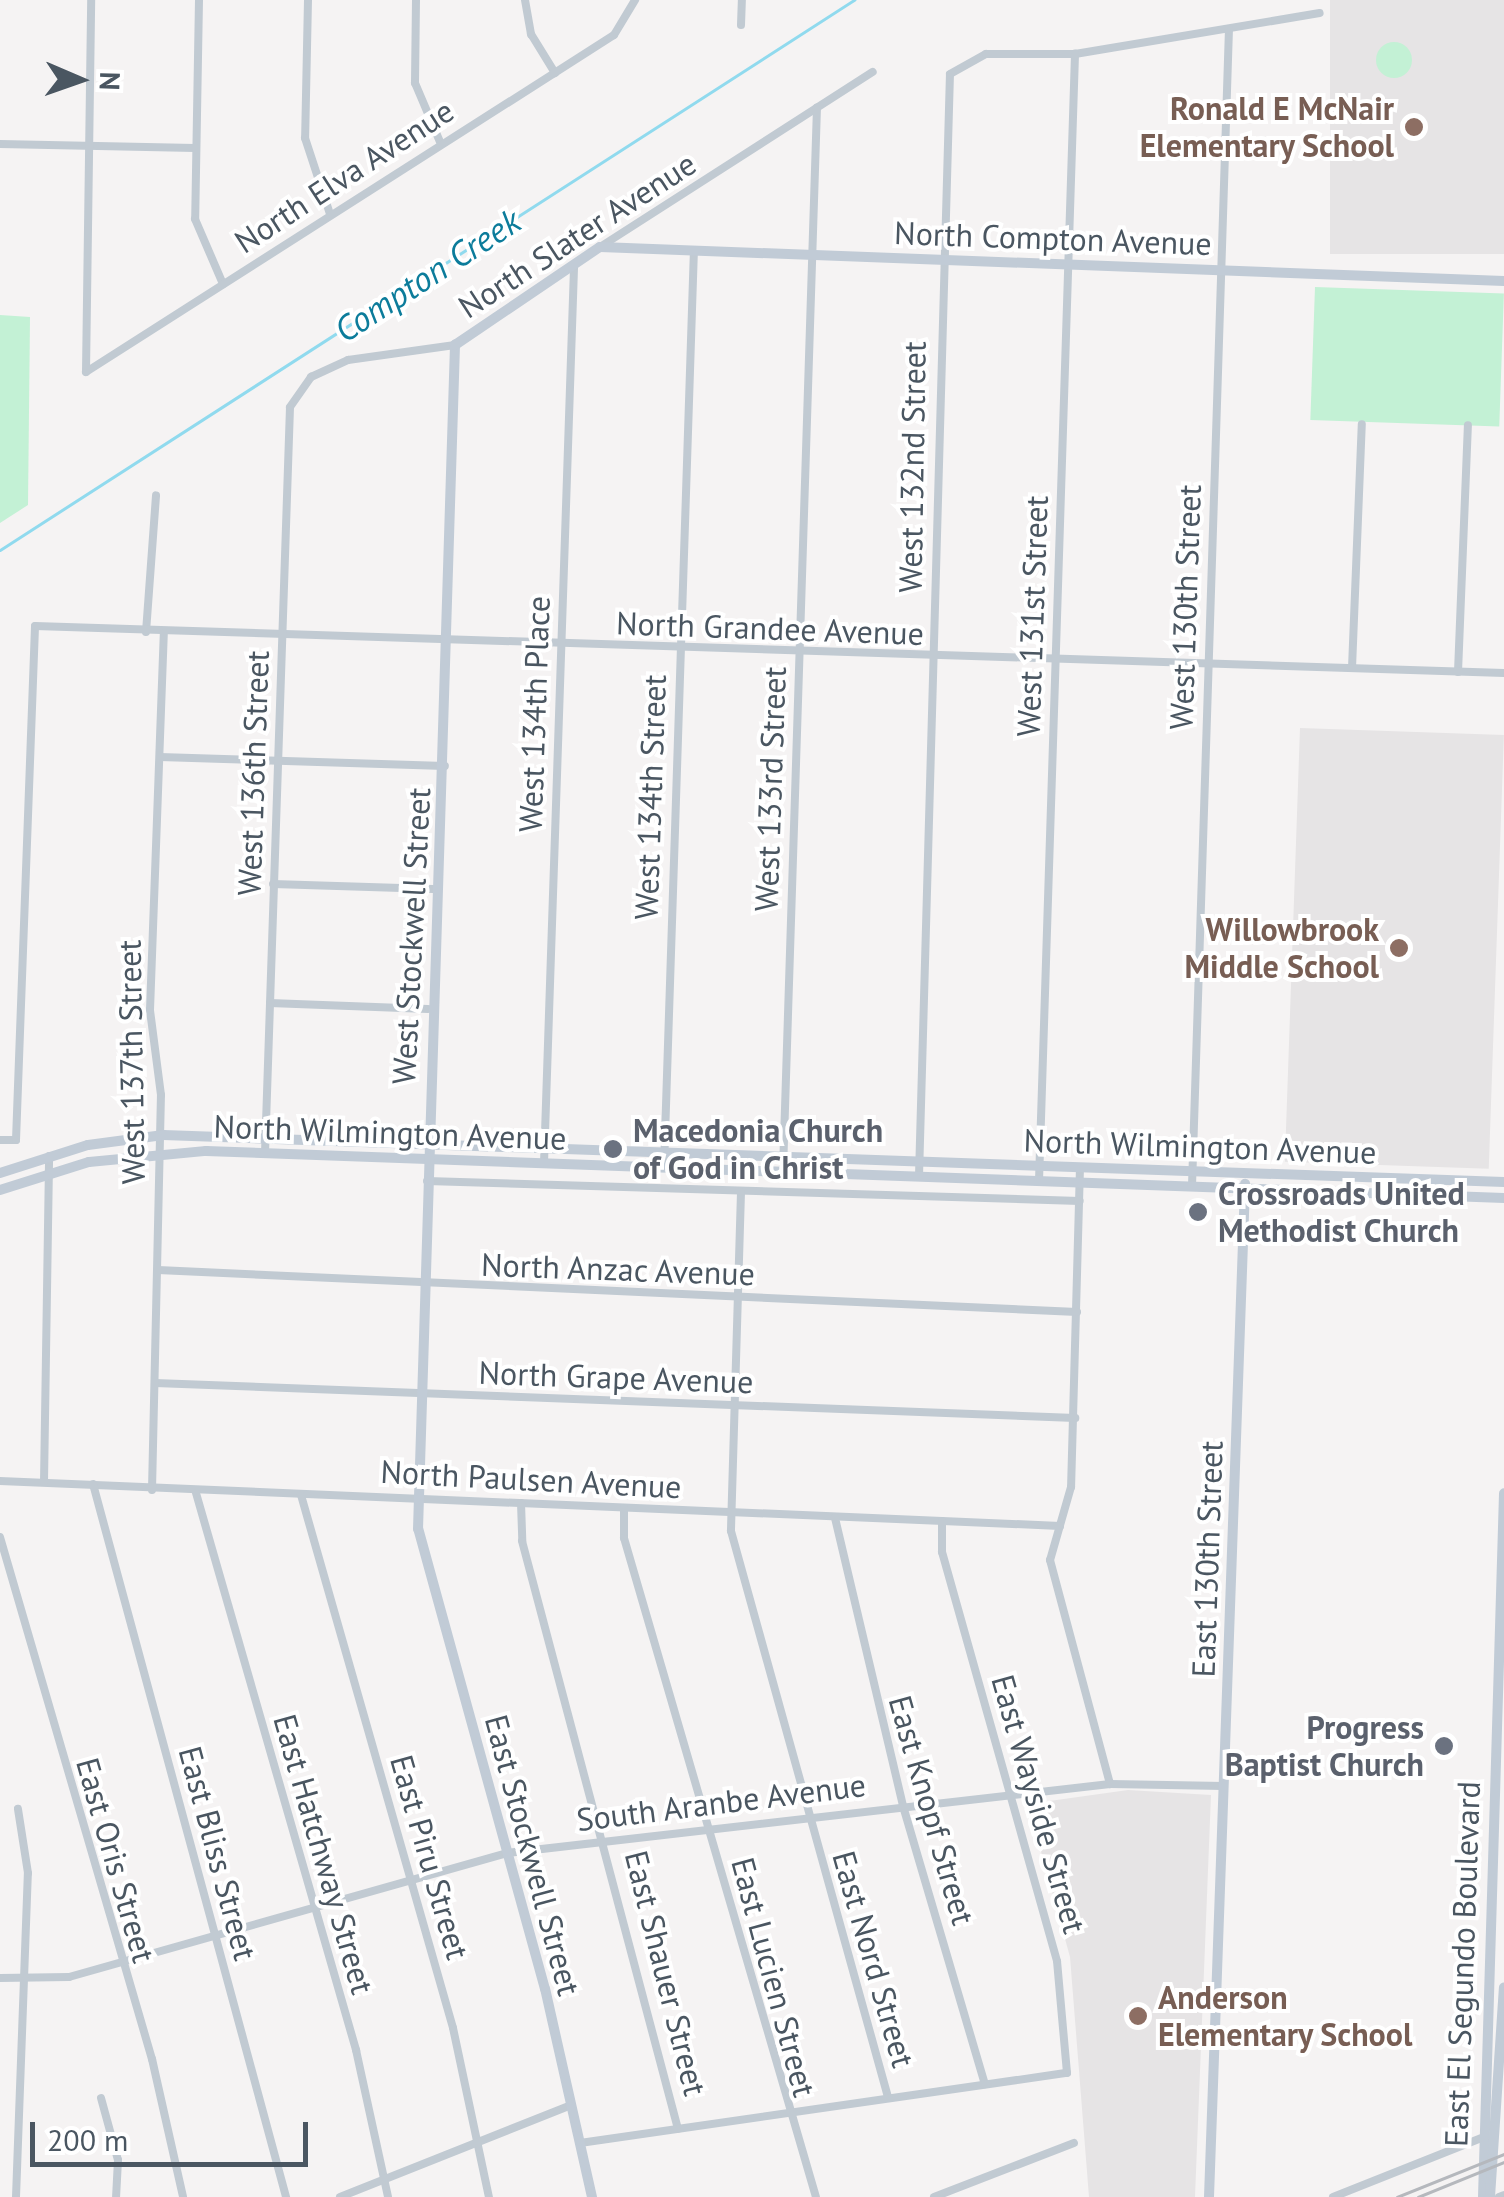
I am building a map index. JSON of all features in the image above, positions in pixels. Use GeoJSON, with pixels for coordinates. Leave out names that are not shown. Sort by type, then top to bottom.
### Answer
{"type":"FeatureCollection","features":[{"type":"Feature","properties":{"kind":"street"},"geometry":{"type":"LineString","coordinates":[[87,145],[90,0]]}},
{"type":"Feature","properties":{"kind":"street"},"geometry":{"type":"LineString","coordinates":[[199,0],[195,218],[223,284]]}},
{"type":"Feature","properties":{"kind":"street"},"geometry":{"type":"LineString","coordinates":[[308,0],[305,138],[330,214]]}},
{"type":"Feature","properties":{"kind":"street"},"geometry":{"type":"LineString","coordinates":[[416,0],[415,84],[440,142]]}},
{"type":"Feature","properties":{"kind":"street"},"geometry":{"type":"LineString","coordinates":[[525,0],[531,34],[555,72]]}},
{"type":"Feature","properties":{"kind":"street","name":"North Elva Avenue"},"geometry":{"type":"LineString","coordinates":[[87,145],[86,372],[555,72],[628,21],[636,0]]}},
{"type":"Feature","properties":{"kind":"street"},"geometry":{"type":"LineString","coordinates":[[741,25],[742,0]]}},
{"type":"Feature","properties":{"kind":"street"},"geometry":{"type":"LineString","coordinates":[[1074,54],[1320,12]]}},
{"type":"Feature","properties":{"kind":"street","name":"West 130th Street"},"geometry":{"type":"LineString","coordinates":[[1192,1186],[1229,30]]}},
{"type":"Feature","properties":{"kind":"street","name":"West 132nd Street"},"geometry":{"type":"LineString","coordinates":[[919,1176],[948,94],[960,63],[986,54],[1074,54]]}},
{"type":"Feature","properties":{"kind":"street","name":"West 131st Street"},"geometry":{"type":"LineString","coordinates":[[1039,1181],[1074,54]]}},
{"type":"Feature","properties":{"kind":"street","name":"North Slater Avenue"},"geometry":{"type":"LineString","coordinates":[[293,395],[348,360],[455,345],[873,72]]}},
{"type":"Feature","properties":{"kind":"street","name":"West 133rd Street"},"geometry":{"type":"LineString","coordinates":[[783,1171],[817,108]]}},
{"type":"Feature","properties":{"kind":"street"},"geometry":{"type":"LineString","coordinates":[[0,144],[196,148]]}},
{"type":"Feature","properties":{"kind":"street","name":"North Compton Avenue"},"geometry":{"type":"LineString","coordinates":[[600,247],[1504,280]]}},
{"type":"Feature","properties":{"kind":"street","name":"West 134th Street"},"geometry":{"type":"LineString","coordinates":[[664,1166],[694,250]]}},
{"type":"Feature","properties":{"kind":"street","name":"West 134th Place"},"geometry":{"type":"LineString","coordinates":[[544,1163],[574,266]]}},
{"type":"Feature","properties":{"kind":"street","name":"West Stockwell Street"},"geometry":{"type":"LineString","coordinates":[[418,1529],[428,1009],[446,766],[455,345]]}},
{"type":"Feature","properties":{"kind":"street","name":"West 136th Street"},"geometry":{"type":"LineString","coordinates":[[265,1153],[293,395]]}},
{"type":"Feature","properties":{"kind":"street"},"geometry":{"type":"LineString","coordinates":[[1352,668],[1362,424]]}},
{"type":"Feature","properties":{"kind":"street"},"geometry":{"type":"LineString","coordinates":[[1458,672],[1468,426]]}},
{"type":"Feature","properties":{"kind":"street"},"geometry":{"type":"LineString","coordinates":[[146,632],[156,495]]}},
{"type":"Feature","properties":{"kind":"street","name":"North Grandee Avenue"},"geometry":{"type":"LineString","coordinates":[[0,1140],[16,1140],[35,626],[1208,668],[1504,673]]}},
{"type":"Feature","properties":{"kind":"street","name":"West 137th Street"},"geometry":{"type":"LineString","coordinates":[[152,1490],[160,1152],[150,1010],[164,633]]}},
{"type":"Feature","properties":{"kind":"street"},"geometry":{"type":"LineString","coordinates":[[160,756],[446,766]]}},
{"type":"Feature","properties":{"kind":"street"},"geometry":{"type":"LineString","coordinates":[[273,884],[434,890]]}},
{"type":"Feature","properties":{"kind":"street"},"geometry":{"type":"LineString","coordinates":[[270,1003],[428,1009]]}},
{"type":"Feature","properties":{"kind":"street","name":"North Wilmington Avenue"},"geometry":{"type":"LineString","coordinates":[[0,1173],[48,1156],[159,1135],[1504,1182]]}},
{"type":"Feature","properties":{"kind":"street","name":"North Wilmington Avenue"},"geometry":{"type":"LineString","coordinates":[[0,1190],[50,1172],[160,1152],[664,1166],[1504,1198]]}},
{"type":"Feature","properties":{"kind":"street"},"geometry":{"type":"LineString","coordinates":[[44,1482],[48,1156]]}},
{"type":"Feature","properties":{"kind":"street"},"geometry":{"type":"LineString","coordinates":[[1080,1166],[1074,1418],[1060,1526],[1050,1560],[1110,1784]]}},
{"type":"Feature","properties":{"kind":"street"},"geometry":{"type":"LineString","coordinates":[[1245,1188],[1246,1172]]}},
{"type":"Feature","properties":{"kind":"street"},"geometry":{"type":"LineString","coordinates":[[427,1181],[1080,1201]]}},
{"type":"Feature","properties":{"kind":"street","name":"East 130th Street"},"geometry":{"type":"LineString","coordinates":[[1209,2197],[1245,1188]]}},
{"type":"Feature","properties":{"kind":"street","name":"East Nord Street"},"geometry":{"type":"LineString","coordinates":[[741,1192],[730,1513],[733,1544],[888,2098]]}},
{"type":"Feature","properties":{"kind":"street","name":"North Anzac Avenue"},"geometry":{"type":"LineString","coordinates":[[158,1270],[423,1286],[1077,1312]]}},
{"type":"Feature","properties":{"kind":"street","name":"North Grape Avenue"},"geometry":{"type":"LineString","coordinates":[[155,1383],[1074,1418]]}},
{"type":"Feature","properties":{"kind":"street","name":"North Paulsen Avenue"},"geometry":{"type":"LineString","coordinates":[[0,1481],[1060,1526]]}},
{"type":"Feature","properties":{"kind":"street","name":"East Bliss Street"},"geometry":{"type":"LineString","coordinates":[[93,1484],[286,2197]]}},
{"type":"Feature","properties":{"kind":"street","name":"East Hatchway Street"},"geometry":{"type":"LineString","coordinates":[[196,1492],[388,2197]]}},
{"type":"Feature","properties":{"kind":"street","name":"East El Segundo Boulevard"},"geometry":{"type":"LineString","coordinates":[[1486,2197],[1481,2138],[1504,1493]]}},
{"type":"Feature","properties":{"kind":"street","name":"East Piru Street"},"geometry":{"type":"LineString","coordinates":[[301,1495],[410,1880],[489,2197]]}},
{"type":"Feature","properties":{"kind":"street","name":"East Shauer Street"},"geometry":{"type":"LineString","coordinates":[[521,1503],[522,1540],[608,1840],[678,2129]]}},
{"type":"Feature","properties":{"kind":"street","name":"East Lucien Street"},"geometry":{"type":"LineString","coordinates":[[624,1508],[624,1538],[785,2114],[816,2197]]}},
{"type":"Feature","properties":{"kind":"street","name":"East Knopf Street"},"geometry":{"type":"LineString","coordinates":[[834,1518],[835,1548],[903,1806],[985,2084]]}},
{"type":"Feature","properties":{"kind":"street","name":"East Wayside Street"},"geometry":{"type":"LineString","coordinates":[[942,1521],[942,1552],[1056,1962],[1067,2073],[985,2084]]}},
{"type":"Feature","properties":{"kind":"street","name":"East Stockwell Street"},"geometry":{"type":"LineString","coordinates":[[418,1529],[507,1853],[592,2197]]}},
{"type":"Feature","properties":{"kind":"street","name":"East Oris Street"},"geometry":{"type":"LineString","coordinates":[[0,1537],[118,1964],[152,2059],[183,2197]]}},
{"type":"Feature","properties":{"kind":"street","name":"South Aranbe Avenue"},"geometry":{"type":"LineString","coordinates":[[0,1978],[118,1964],[507,1853],[707,1827],[1110,1784],[1224,1786]]}},
{"type":"Feature","properties":{"kind":"street"},"geometry":{"type":"LineString","coordinates":[[16,2197],[27,1851],[18,1809]]}},
{"type":"Feature","properties":{"kind":"street","name":"East El Segundo Boulevard"},"geometry":{"type":"LineString","coordinates":[[1486,2197],[1502,2130],[1504,1986]]}},
{"type":"Feature","properties":{"kind":"street"},"geometry":{"type":"LineString","coordinates":[[580,2143],[985,2084]]}},
{"type":"Feature","properties":{"kind":"street"},"geometry":{"type":"LineString","coordinates":[[102,2098],[118,2160],[116,2197]]}},
{"type":"Feature","properties":{"kind":"street"},"geometry":{"type":"LineString","coordinates":[[340,2197],[571,2104]]}},
{"type":"Feature","properties":{"kind":"street"},"geometry":{"type":"LineString","coordinates":[[1333,2197],[1502,2130]]}},
{"type":"Feature","properties":{"kind":"street"},"geometry":{"type":"LineString","coordinates":[[934,2197],[1074,2143]]}},
{"type":"Feature","properties":{"kind":"shaded area","name":"Ronald E McNair Elementary School"},"geometry":{"type":"Polygon","coordinates":[[[1330,0],[1504,0],[1504,254],[1330,254],[1330,0]]]}},
{"type":"Feature","properties":{"kind":"shaded area","name":"Willowbrook Middle School"},"geometry":{"type":"Polygon","coordinates":[[[1300,728],[1504,735],[1489,1169],[1285,1162],[1300,728]]]}},
{"type":"Feature","properties":{"kind":"shaded area","name":"Anderson Elementary School"},"geometry":{"type":"Polygon","coordinates":[[[1128,1790],[1211,1795],[1195,2197],[1089,2197],[1070,1957],[1028,1804],[1128,1790]]]}},
{"type":"Feature","properties":{"kind":"green space"},"geometry":{"type":"Polygon","coordinates":[[[1394,42],[1407,47],[1412,60],[1407,73],[1394,78],[1381,73],[1376,60],[1381,47],[1394,42]]]}},
{"type":"Feature","properties":{"kind":"green space"},"geometry":{"type":"Polygon","coordinates":[[[1315,287],[1504,294],[1499,427],[1310,420],[1315,287]]]}},
{"type":"Feature","properties":{"kind":"green space"},"geometry":{"type":"Polygon","coordinates":[[[0,315],[30,317],[28,505],[0,523],[0,315]]]}},
{"type":"Feature","properties":{"kind":"waterway","name":"Compton Creek"},"geometry":{"type":"LineString","coordinates":[[0,550],[854,0]]}},
{"type":"Feature","properties":{"kind":"tram line"},"geometry":{"type":"LineString","coordinates":[[1418,2197],[1504,2162]]}},
{"type":"Feature","properties":{"kind":"railway"},"geometry":{"type":"LineString","coordinates":[[1397,2197],[1504,2154]]}},
{"type":"Feature","properties":{"kind":"place","name":"Ronald E McNair Elementary School"},"geometry":{"type":"Point","coordinates":[1414,127]}},
{"type":"Feature","properties":{"kind":"place","name":"Willowbrook Middle School"},"geometry":{"type":"Point","coordinates":[1399,948]}},
{"type":"Feature","properties":{"kind":"place","name":"Macedonia Church of God in Christ"},"geometry":{"type":"Point","coordinates":[613,1149]}},
{"type":"Feature","properties":{"kind":"place","name":"Crossroads United Methodist Church"},"geometry":{"type":"Point","coordinates":[1198,1212]}},
{"type":"Feature","properties":{"kind":"place","name":"Progress Baptist Church"},"geometry":{"type":"Point","coordinates":[1444,1746]}},
{"type":"Feature","properties":{"kind":"place","name":"Anderson Elementary School"},"geometry":{"type":"Point","coordinates":[1138,2016]}}]}
